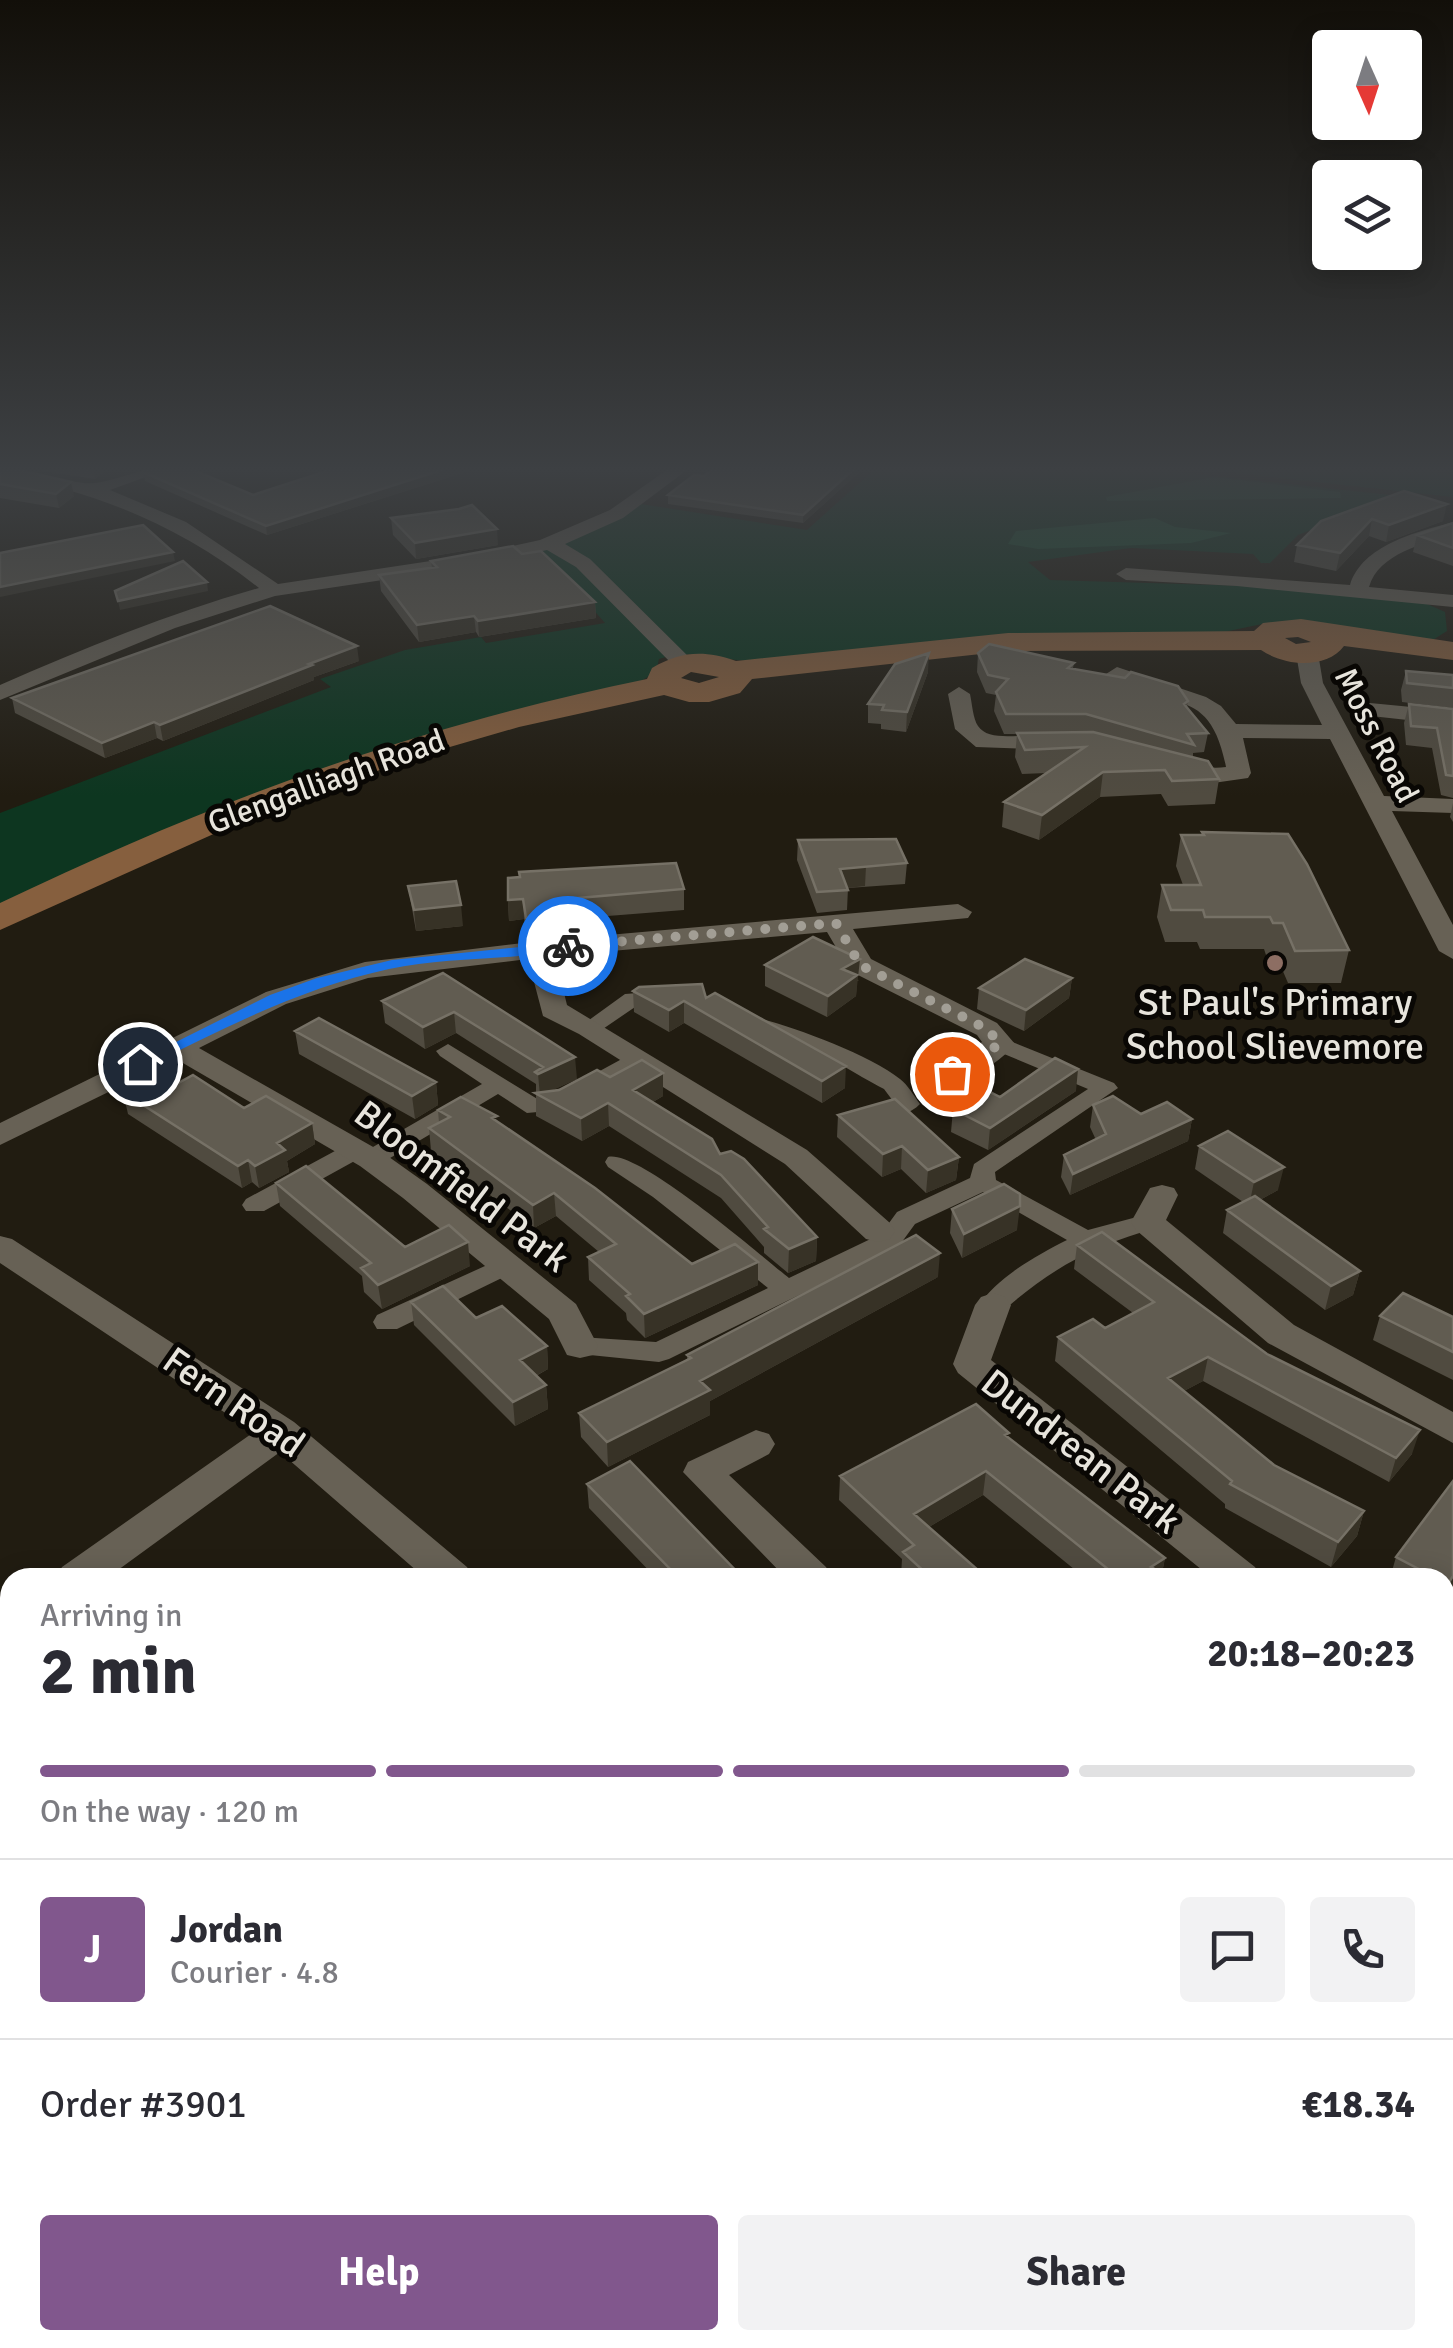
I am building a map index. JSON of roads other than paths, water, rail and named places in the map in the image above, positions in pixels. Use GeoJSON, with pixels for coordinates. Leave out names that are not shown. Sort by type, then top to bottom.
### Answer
{"type":"FeatureCollection","features":[{"type":"Feature","properties":{"kind":"main road","name":"Glengalliagh Road"},"geometry":{"type":"LineString","coordinates":[[0,918],[154,844],[290,789],[457,734],[708,662],[733,671],[1008,642],[1102,638],[1268,641],[1278,648],[1317,645]]}},
{"type":"Feature","properties":{"kind":"main road"},"geometry":{"type":"LineString","coordinates":[[1317,645],[1453,651]]}},
{"type":"Feature","properties":{"kind":"street"},"geometry":{"type":"LineString","coordinates":[[255,577],[274,590]]}},
{"type":"Feature","properties":{"kind":"street"},"geometry":{"type":"LineString","coordinates":[[0,693],[160,624],[274,590],[351,577]]}},
{"type":"Feature","properties":{"kind":"street"},"geometry":{"type":"LineString","coordinates":[[594,577],[676,674]]}},
{"type":"Feature","properties":{"kind":"street"},"geometry":{"type":"LineString","coordinates":[[1161,577],[1453,602]]}},
{"type":"Feature","properties":{"kind":"street"},"geometry":{"type":"LineString","coordinates":[[1358,591],[1360,577]]}},
{"type":"Feature","properties":{"kind":"street","name":"Moss Road"},"geometry":{"type":"LineString","coordinates":[[1317,645],[1312,683],[1453,951]]}},
{"type":"Feature","properties":{"kind":"street"},"geometry":{"type":"LineString","coordinates":[[1117,674],[1198,701],[1215,710],[1232,731],[1239,773],[1206,778],[1156,766]]}},
{"type":"Feature","properties":{"kind":"street"},"geometry":{"type":"LineString","coordinates":[[958,694],[967,729],[984,742],[1079,743]]}},
{"type":"Feature","properties":{"kind":"street"},"geometry":{"type":"LineString","coordinates":[[1370,710],[1453,718]]}},
{"type":"Feature","properties":{"kind":"street"},"geometry":{"type":"LineString","coordinates":[[1232,731],[1337,732]]}},
{"type":"Feature","properties":{"kind":"street"},"geometry":{"type":"LineString","coordinates":[[1376,803],[1453,806]]}},
{"type":"Feature","properties":{"kind":"street"},"geometry":{"type":"LineString","coordinates":[[0,1135],[276,998],[364,970],[540,949],[958,912]]}},
{"type":"Feature","properties":{"kind":"street"},"geometry":{"type":"LineString","coordinates":[[836,923],[860,965],[987,1029],[1000,1044],[1106,1088],[983,1169],[983,1182]]}},
{"type":"Feature","properties":{"kind":"street"},"geometry":{"type":"LineString","coordinates":[[540,949],[553,1010],[589,1028],[796,1157],[884,1236]]}},
{"type":"Feature","properties":{"kind":"street"},"geometry":{"type":"LineString","coordinates":[[589,1028],[633,999],[683,997]]}},
{"type":"Feature","properties":{"kind":"street"},"geometry":{"type":"LineString","coordinates":[[758,1024],[780,1035],[800,1037],[892,1084],[908,1104],[879,1113]]}},
{"type":"Feature","properties":{"kind":"street"},"geometry":{"type":"LineString","coordinates":[[952,1074],[1000,1044]]}},
{"type":"Feature","properties":{"kind":"street","name":"Bloomfield Park"},"geometry":{"type":"LineString","coordinates":[[175,1046],[363,1154],[562,1312],[580,1346]]}},
{"type":"Feature","properties":{"kind":"street"},"geometry":{"type":"LineString","coordinates":[[448,1051],[535,1108],[559,1103],[639,1059]]}},
{"type":"Feature","properties":{"kind":"street"},"geometry":{"type":"LineString","coordinates":[[255,1205],[499,1084]]}},
{"type":"Feature","properties":{"kind":"street"},"geometry":{"type":"LineString","coordinates":[[617,1162],[662,1191],[787,1290]]}},
{"type":"Feature","properties":{"kind":"street"},"geometry":{"type":"LineString","coordinates":[[580,1346],[659,1352],[787,1290],[884,1236],[906,1218],[983,1182]]}},
{"type":"Feature","properties":{"kind":"street"},"geometry":{"type":"LineString","coordinates":[[983,1182],[1088,1241]]}},
{"type":"Feature","properties":{"kind":"street"},"geometry":{"type":"LineString","coordinates":[[993,1305],[1034,1268],[1155,1208],[1281,1334],[1453,1429]]}},
{"type":"Feature","properties":{"kind":"street","name":"Fern Road"},"geometry":{"type":"LineString","coordinates":[[0,1247],[281,1432],[441,1568]]}},
{"type":"Feature","properties":{"kind":"street"},"geometry":{"type":"LineString","coordinates":[[387,1322],[507,1265]]}},
{"type":"Feature","properties":{"kind":"street","name":"Dundrean Park"},"geometry":{"type":"LineString","coordinates":[[993,1305],[971,1364],[1229,1568]]}},
{"type":"Feature","properties":{"kind":"street"},"geometry":{"type":"LineString","coordinates":[[90,1568],[281,1432]]}},
{"type":"Feature","properties":{"kind":"street"},"geometry":{"type":"LineString","coordinates":[[756,1444],[702,1472],[802,1568]]}},
{"type":"Feature","properties":{"kind":"place","name":"St Paul's Primary School Slievemore"},"geometry":{"type":"Point","coordinates":[1275,963]}}]}
